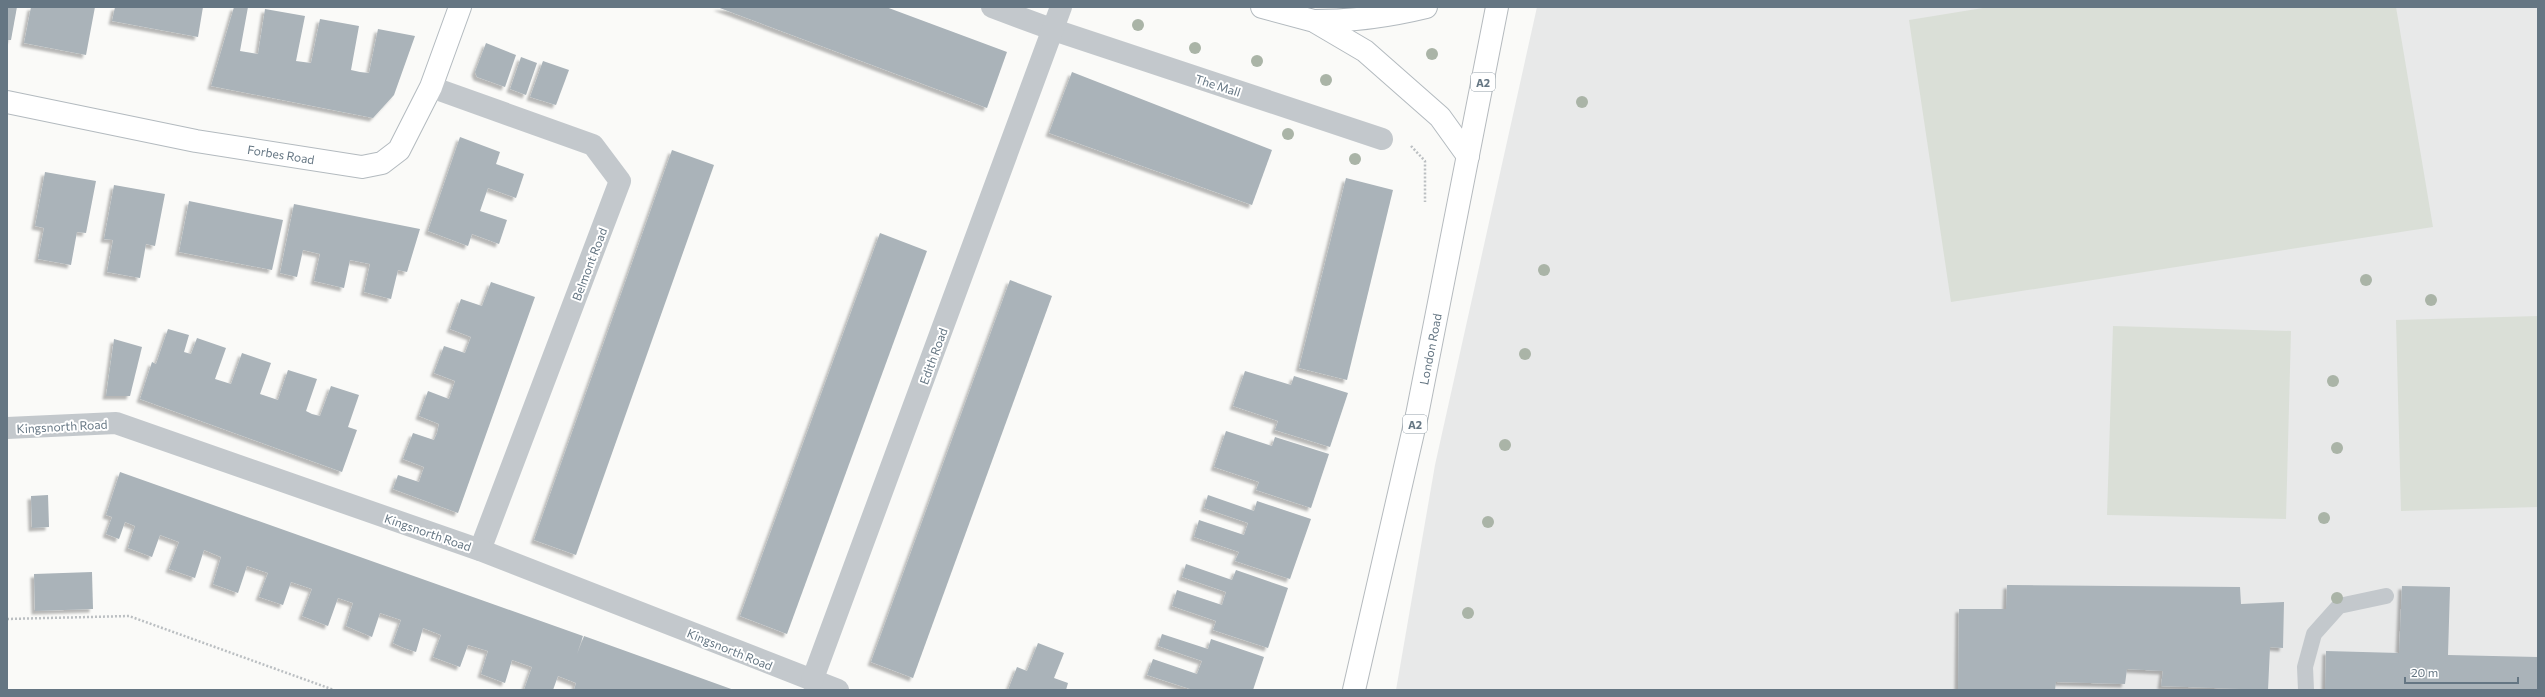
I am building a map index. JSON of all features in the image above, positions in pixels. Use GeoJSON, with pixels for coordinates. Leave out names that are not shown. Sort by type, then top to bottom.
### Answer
{"type":"FeatureCollection","features":[{"type":"Feature","properties":{"kind":"main road","name":"Forbes Road"},"geometry":{"type":"LineString","coordinates":[[7,102],[196,140],[362,167],[382,163],[399,150],[431,87],[460,7]]}},
{"type":"Feature","properties":{"kind":"main road"},"geometry":{"type":"LineString","coordinates":[[1262,7],[1314,21],[1353,21],[1394,15],[1426,7]]}},
{"type":"Feature","properties":{"kind":"main road","name":"London Road"},"geometry":{"type":"LineString","coordinates":[[1354,690],[1417,415],[1497,7]]}},
{"type":"Feature","properties":{"kind":"main road"},"geometry":{"type":"LineString","coordinates":[[1314,21],[1365,51],[1383,66],[1440,117],[1468,156]]}},
{"type":"Feature","properties":{"kind":"street","name":"The Mall"},"geometry":{"type":"LineString","coordinates":[[992,7],[1054,30],[1382,139]]}},
{"type":"Feature","properties":{"kind":"street"},"geometry":{"type":"LineString","coordinates":[[1054,30],[1061,7]]}},
{"type":"Feature","properties":{"kind":"street","name":"Edith Road"},"geometry":{"type":"LineString","coordinates":[[812,681],[1054,30]]}},
{"type":"Feature","properties":{"kind":"street","name":"Belmont Road"},"geometry":{"type":"LineString","coordinates":[[431,87],[593,145],[620,181],[480,550]]}},
{"type":"Feature","properties":{"kind":"street","name":"Kingsnorth Road"},"geometry":{"type":"LineString","coordinates":[[7,428],[116,423],[480,550],[838,690]]}},
{"type":"Feature","properties":{"kind":"lane"},"geometry":{"type":"LineString","coordinates":[[2306,690],[2305,667],[2314,634],[2339,606],[2386,596]]}},
{"type":"Feature","properties":{"kind":"path"},"geometry":{"type":"LineString","coordinates":[[1382,139],[1413,147],[1425,161],[1425,204]]}},
{"type":"Feature","properties":{"kind":"path"},"geometry":{"type":"LineString","coordinates":[[7,619],[129,616],[334,690]]}},
{"type":"Feature","properties":{"kind":"shaded area"},"geometry":{"type":"Polygon","coordinates":[[[1537,7],[2538,7],[2538,690],[1396,690],[1435,465],[1537,7]]]}},
{"type":"Feature","properties":{"kind":"shaded area"},"geometry":{"type":"Polygon","coordinates":[[[1989,7],[2396,7],[2433,227],[1951,302],[1909,20],[1989,7]]]}},
{"type":"Feature","properties":{"kind":"shaded area"},"geometry":{"type":"Polygon","coordinates":[[[2538,316],[2538,507],[2401,511],[2396,320],[2538,316]]]}},
{"type":"Feature","properties":{"kind":"shaded area"},"geometry":{"type":"Polygon","coordinates":[[[2113,326],[2291,331],[2286,519],[2107,515],[2113,326]]]}},
{"type":"Feature","properties":{"kind":"building"},"geometry":{"type":"Polygon","coordinates":[[[7,7],[17,7],[11,40],[7,40],[7,7]]]}},
{"type":"Feature","properties":{"kind":"building"},"geometry":{"type":"Polygon","coordinates":[[[31,7],[95,7],[86,55],[24,43],[31,7]]]}},
{"type":"Feature","properties":{"kind":"building"},"geometry":{"type":"Polygon","coordinates":[[[115,7],[203,7],[198,37],[112,21],[115,7]]]}},
{"type":"Feature","properties":{"kind":"building"},"geometry":{"type":"Polygon","coordinates":[[[234,7],[248,7],[240,51],[258,54],[265,9],[305,16],[296,61],[311,63],[320,19],[359,26],[351,70],[360,72],[369,73],[378,29],[415,36],[394,95],[373,118],[211,86],[234,7]]]}},
{"type":"Feature","properties":{"kind":"building"},"geometry":{"type":"Polygon","coordinates":[[[717,7],[886,7],[1007,52],[987,108],[717,7]]]}},
{"type":"Feature","properties":{"kind":"building"},"geometry":{"type":"Polygon","coordinates":[[[486,43],[516,55],[505,87],[477,77],[475,72],[486,43]]]}},
{"type":"Feature","properties":{"kind":"building"},"geometry":{"type":"Polygon","coordinates":[[[521,57],[537,63],[526,95],[510,89],[521,57]]]}},
{"type":"Feature","properties":{"kind":"building"},"geometry":{"type":"Polygon","coordinates":[[[543,61],[569,70],[556,105],[530,97],[543,61]]]}},
{"type":"Feature","properties":{"kind":"building"},"geometry":{"type":"Polygon","coordinates":[[[1072,72],[1272,150],[1252,205],[1049,133],[1072,72]]]}},
{"type":"Feature","properties":{"kind":"building"},"geometry":{"type":"Polygon","coordinates":[[[460,137],[500,152],[496,164],[524,174],[516,198],[488,188],[480,211],[507,220],[499,244],[472,234],[468,246],[428,231],[460,137]]]}},
{"type":"Feature","properties":{"kind":"building"},"geometry":{"type":"Polygon","coordinates":[[[672,150],[714,165],[576,555],[534,540],[672,150]]]}},
{"type":"Feature","properties":{"kind":"building"},"geometry":{"type":"Polygon","coordinates":[[[45,172],[96,181],[86,233],[77,232],[71,265],[38,259],[44,228],[35,226],[45,172]]]}},
{"type":"Feature","properties":{"kind":"building"},"geometry":{"type":"Polygon","coordinates":[[[1346,178],[1393,190],[1347,380],[1299,368],[1346,178]]]}},
{"type":"Feature","properties":{"kind":"building"},"geometry":{"type":"Polygon","coordinates":[[[114,185],[165,194],[155,246],[146,244],[140,278],[107,272],[113,240],[104,239],[114,185]]]}},
{"type":"Feature","properties":{"kind":"building"},"geometry":{"type":"Polygon","coordinates":[[[189,201],[283,220],[272,270],[179,252],[189,201]]]}},
{"type":"Feature","properties":{"kind":"building"},"geometry":{"type":"Polygon","coordinates":[[[294,204],[420,229],[407,272],[398,270],[391,299],[364,292],[370,264],[350,260],[344,288],[314,281],[320,254],[303,250],[297,277],[280,273],[294,204]]]}},
{"type":"Feature","properties":{"kind":"building"},"geometry":{"type":"Polygon","coordinates":[[[880,233],[927,251],[787,634],[740,616],[880,233]]]}},
{"type":"Feature","properties":{"kind":"building"},"geometry":{"type":"Polygon","coordinates":[[[1010,280],[1052,296],[913,678],[871,662],[1010,280]]]}},
{"type":"Feature","properties":{"kind":"building"},"geometry":{"type":"Polygon","coordinates":[[[491,282],[535,297],[458,513],[393,489],[398,475],[419,482],[424,467],[403,459],[413,433],[434,440],[439,424],[419,416],[428,391],[449,399],[455,381],[434,373],[444,346],[465,353],[471,337],[450,329],[461,299],[482,306],[491,282]]]}},
{"type":"Feature","properties":{"kind":"building"},"geometry":{"type":"Polygon","coordinates":[[[168,329],[189,335],[184,352],[191,354],[197,338],[226,348],[215,379],[231,384],[242,353],[271,363],[260,394],[278,400],[288,370],[317,379],[306,411],[312,414],[320,416],[331,386],[359,395],[348,427],[357,430],[342,472],[140,399],[152,362],[156,364],[168,329]]]}},
{"type":"Feature","properties":{"kind":"building"},"geometry":{"type":"Polygon","coordinates":[[[114,339],[142,347],[130,396],[106,396],[114,339]]]}},
{"type":"Feature","properties":{"kind":"building"},"geometry":{"type":"Polygon","coordinates":[[[1245,371],[1291,385],[1294,376],[1348,393],[1330,447],[1275,430],[1278,421],[1233,406],[1245,371]]]}},
{"type":"Feature","properties":{"kind":"building"},"geometry":{"type":"Polygon","coordinates":[[[1226,431],[1272,446],[1275,437],[1329,454],[1311,508],[1256,490],[1259,482],[1214,467],[1226,431]]]}},
{"type":"Feature","properties":{"kind":"building"},"geometry":{"type":"Polygon","coordinates":[[[120,472],[583,636],[577,654],[584,636],[734,690],[574,690],[576,683],[558,676],[553,690],[524,690],[532,667],[512,660],[505,683],[481,674],[488,651],[468,645],[460,667],[433,657],[441,635],[423,628],[416,652],[404,648],[393,643],[401,620],[380,613],[372,637],[346,626],[353,603],[338,598],[328,626],[302,616],[312,589],[291,582],[283,605],[259,597],[268,573],[247,566],[238,593],[213,584],[221,557],[204,550],[195,578],[169,569],[179,542],[160,535],[152,557],[128,548],[135,526],[125,522],[119,539],[106,534],[112,517],[106,515],[120,472]]]}},
{"type":"Feature","properties":{"kind":"building"},"geometry":{"type":"Polygon","coordinates":[[[48,495],[49,527],[32,528],[31,496],[48,495]]]}},
{"type":"Feature","properties":{"kind":"building"},"geometry":{"type":"Polygon","coordinates":[[[1208,495],[1254,511],[1257,501],[1311,519],[1290,579],[1235,561],[1239,552],[1194,537],[1199,520],[1244,535],[1248,523],[1204,508],[1208,495]]]}},
{"type":"Feature","properties":{"kind":"building"},"geometry":{"type":"Polygon","coordinates":[[[1186,564],[1232,580],[1236,570],[1288,588],[1268,648],[1213,630],[1216,621],[1172,606],[1177,590],[1222,605],[1226,592],[1182,577],[1186,564]]]}},
{"type":"Feature","properties":{"kind":"building"},"geometry":{"type":"Polygon","coordinates":[[[92,572],[93,609],[35,611],[34,574],[92,572]]]}},
{"type":"Feature","properties":{"kind":"building"},"geometry":{"type":"Polygon","coordinates":[[[2007,585],[2240,587],[2241,604],[2284,602],[2283,648],[2270,647],[2268,690],[2161,686],[2163,671],[2127,669],[2125,684],[2056,682],[2055,690],[1958,690],[1959,609],[2006,609],[2007,585]]]}},
{"type":"Feature","properties":{"kind":"building"},"geometry":{"type":"Polygon","coordinates":[[[2402,586],[2450,587],[2448,655],[2538,657],[2538,690],[2325,690],[2326,651],[2399,653],[2402,586]]]}},
{"type":"Feature","properties":{"kind":"building"},"geometry":{"type":"Polygon","coordinates":[[[1162,634],[1208,649],[1211,639],[1264,657],[1253,690],[1193,690],[1147,675],[1153,659],[1197,674],[1202,661],[1158,646],[1162,634]]]}},
{"type":"Feature","properties":{"kind":"building"},"geometry":{"type":"Polygon","coordinates":[[[1038,643],[1064,653],[1054,678],[1068,683],[1066,690],[1008,690],[1017,667],[1027,671],[1038,643]]]}}]}
